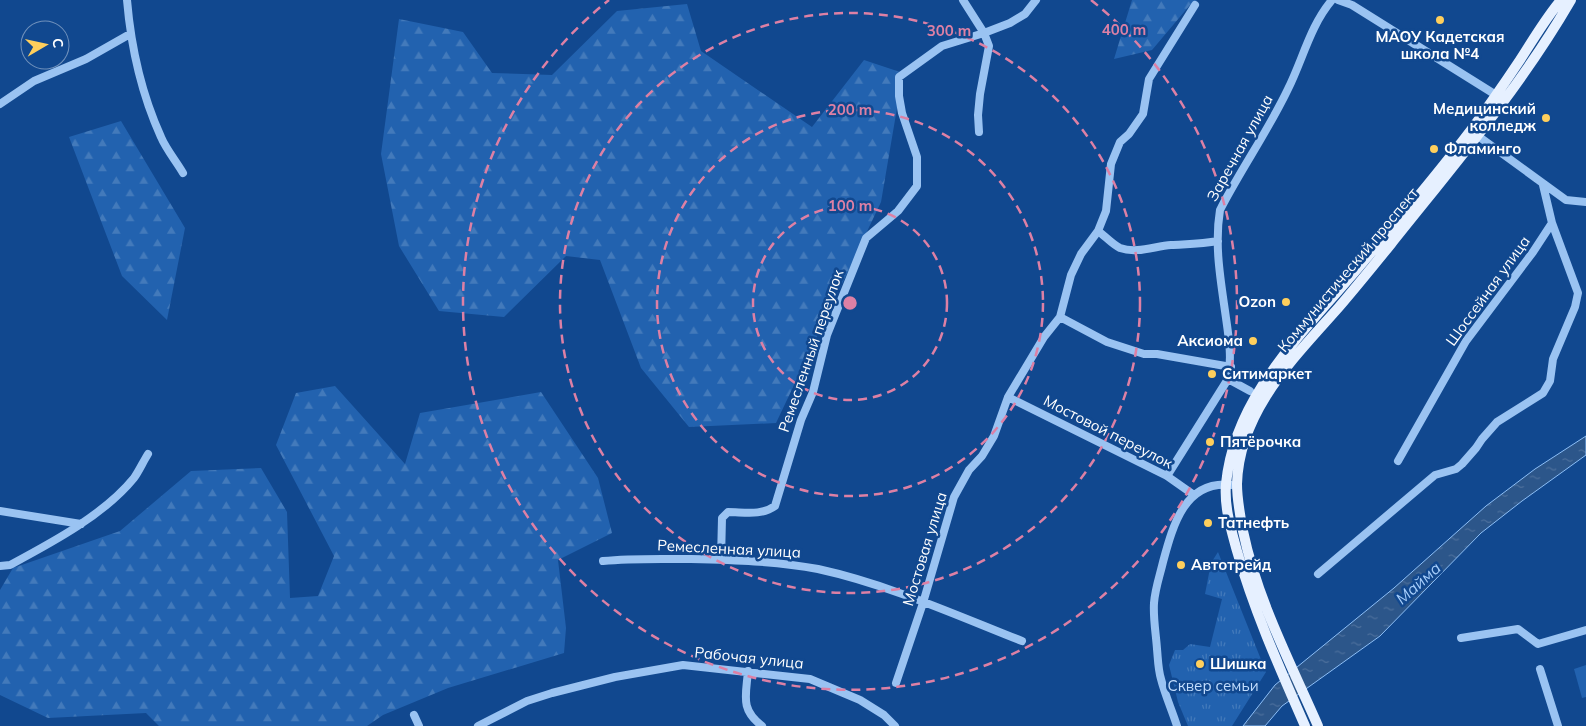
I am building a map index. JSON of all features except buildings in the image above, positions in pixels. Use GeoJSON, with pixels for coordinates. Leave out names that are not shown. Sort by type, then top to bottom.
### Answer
{"type":"FeatureCollection","features":[{"type":"Feature","properties":{"kind":"main road","name":"Коммунистический проспект"},"geometry":{"type":"LineString","coordinates":[[1318,726],[1256,580],[1232,485],[1231,454],[1247,412],[1272,371],[1463,140],[1561,0]]}},
{"type":"Feature","properties":{"kind":"main road","name":"Коммунистический проспект"},"geometry":{"type":"LineString","coordinates":[[1305,726],[1277,664],[1241,565],[1227,510],[1232,485],[1248,432],[1263,400],[1280,376],[1363,278],[1478,136],[1571,0]]}},
{"type":"Feature","properties":{"kind":"street"},"geometry":{"type":"LineString","coordinates":[[127,0],[130,34],[146,98],[162,138],[183,173]]}},
{"type":"Feature","properties":{"kind":"street"},"geometry":{"type":"LineString","coordinates":[[963,0],[984,33],[989,46],[980,94],[978,116],[980,132]]}},
{"type":"Feature","properties":{"kind":"street"},"geometry":{"type":"LineString","coordinates":[[984,33],[1010,23],[1025,14],[1036,0]]}},
{"type":"Feature","properties":{"kind":"street","name":"Заречная улица"},"geometry":{"type":"LineString","coordinates":[[1166,476],[1228,379],[1231,367],[1229,339],[1220,280],[1217,227],[1220,210],[1289,88],[1307,42],[1332,0]]}},
{"type":"Feature","properties":{"kind":"street"},"geometry":{"type":"LineString","coordinates":[[1338,0],[1354,2],[1496,95]]}},
{"type":"Feature","properties":{"kind":"street","name":"Мостовая улица"},"geometry":{"type":"LineString","coordinates":[[896,683],[923,603],[954,497],[969,470],[982,456],[994,436],[1008,397],[1044,337],[1060,317],[1071,275],[1080,254],[1098,231],[1106,211],[1111,164],[1120,142],[1129,134],[1144,114],[1149,79],[1195,5]]}},
{"type":"Feature","properties":{"kind":"street","name":"Ремесленный переулок"},"geometry":{"type":"LineString","coordinates":[[721,560],[722,518],[728,512],[767,512],[775,506],[798,428],[813,392],[827,335],[866,238],[898,211],[917,186],[916,157],[902,113],[899,96],[899,77],[942,46],[984,33]]}},
{"type":"Feature","properties":{"kind":"street"},"geometry":{"type":"LineString","coordinates":[[0,104],[34,81],[86,59],[130,34]]}},
{"type":"Feature","properties":{"kind":"street"},"geometry":{"type":"LineString","coordinates":[[1478,136],[1566,200],[1586,202]]}},
{"type":"Feature","properties":{"kind":"street"},"geometry":{"type":"LineString","coordinates":[[1318,574],[1435,475],[1456,469],[1472,453],[1497,422],[1543,393],[1550,381],[1554,359],[1578,293],[1552,223],[1543,185]]}},
{"type":"Feature","properties":{"kind":"street","name":"Шоссейная улица"},"geometry":{"type":"LineString","coordinates":[[1398,461],[1466,342],[1533,252],[1552,223]]}},
{"type":"Feature","properties":{"kind":"street"},"geometry":{"type":"LineString","coordinates":[[1098,231],[1120,248],[1149,250],[1169,245],[1194,245],[1218,241]]}},
{"type":"Feature","properties":{"kind":"street"},"geometry":{"type":"LineString","coordinates":[[1060,317],[1107,342],[1144,354],[1231,367]]}},
{"type":"Feature","properties":{"kind":"street"},"geometry":{"type":"LineString","coordinates":[[1228,379],[1250,391]]}},
{"type":"Feature","properties":{"kind":"street","name":"Мостовой переулок"},"geometry":{"type":"LineString","coordinates":[[1008,397],[1166,476],[1194,495]]}},
{"type":"Feature","properties":{"kind":"street"},"geometry":{"type":"LineString","coordinates":[[0,566],[10,565],[71,532],[100,510],[134,478],[148,454]]}},
{"type":"Feature","properties":{"kind":"street"},"geometry":{"type":"LineString","coordinates":[[1177,726],[1161,678],[1154,604],[1174,526],[1185,506],[1194,495],[1213,484],[1232,485]]}},
{"type":"Feature","properties":{"kind":"street"},"geometry":{"type":"LineString","coordinates":[[0,511],[80,524]]}},
{"type":"Feature","properties":{"kind":"street","name":"Ремесленная улица"},"geometry":{"type":"LineString","coordinates":[[603,561],[628,558],[789,564],[820,570],[887,589],[1022,641]]}},
{"type":"Feature","properties":{"kind":"street"},"geometry":{"type":"LineString","coordinates":[[1461,638],[1518,629],[1538,644],[1586,630]]}},
{"type":"Feature","properties":{"kind":"street","name":"Рабочая улица"},"geometry":{"type":"LineString","coordinates":[[478,726],[527,701],[615,677],[682,665],[810,679],[860,700],[884,715],[895,726]]}},
{"type":"Feature","properties":{"kind":"street"},"geometry":{"type":"LineString","coordinates":[[1540,669],[1558,726]]}},
{"type":"Feature","properties":{"kind":"street"},"geometry":{"type":"LineString","coordinates":[[748,671],[746,702],[748,711],[762,726]]}},
{"type":"Feature","properties":{"kind":"street"},"geometry":{"type":"LineString","coordinates":[[414,715],[419,726]]}},
{"type":"Feature","properties":{"kind":"green space"},"geometry":{"type":"Polygon","coordinates":[[[1132,0],[1197,0],[1190,5],[1152,50],[1114,59],[1132,0]]]}},
{"type":"Feature","properties":{"kind":"green space"},"geometry":{"type":"Polygon","coordinates":[[[687,4],[701,51],[812,127],[864,60],[903,73],[881,202],[776,423],[689,427],[641,368],[600,260],[566,256],[504,317],[439,311],[399,246],[381,154],[399,19],[463,32],[492,73],[552,75],[617,11],[687,4]]]}},
{"type":"Feature","properties":{"kind":"green space"},"geometry":{"type":"Polygon","coordinates":[[[121,121],[185,228],[167,320],[122,276],[69,137],[121,121]]]}},
{"type":"Feature","properties":{"kind":"green space"},"geometry":{"type":"Polygon","coordinates":[[[335,386],[405,464],[420,413],[541,392],[598,478],[612,533],[558,560],[566,628],[564,653],[448,688],[383,715],[367,726],[159,726],[146,713],[48,718],[0,695],[0,590],[13,568],[120,531],[191,471],[261,468],[287,512],[290,598],[318,596],[334,556],[276,445],[296,393],[335,386]]]}},
{"type":"Feature","properties":{"kind":"green space","name":"Сквер семьи"},"geometry":{"type":"Polygon","coordinates":[[[1218,552],[1266,672],[1232,726],[1188,726],[1178,702],[1169,665],[1175,650],[1183,650],[1190,644],[1210,647],[1222,599],[1205,594],[1211,563],[1218,552]]]}},
{"type":"Feature","properties":{"kind":"green space"},"geometry":{"type":"Polygon","coordinates":[[[1586,665],[1586,697],[1582,698],[1574,669],[1586,665]]]}},
{"type":"Feature","properties":{"kind":"water","name":"Майма"},"geometry":{"type":"Polygon","coordinates":[[[1586,436],[1586,455],[1481,533],[1380,636],[1282,706],[1265,726],[1243,726],[1275,685],[1394,588],[1486,506],[1535,469],[1586,436]]]}},
{"type":"Feature","properties":{"kind":"place","name":"МАОУ Кадетская школа №4"},"geometry":{"type":"Point","coordinates":[1440,20]}},
{"type":"Feature","properties":{"kind":"place","name":"Медицинский колледж"},"geometry":{"type":"Point","coordinates":[1546,118]}},
{"type":"Feature","properties":{"kind":"place","name":"Фламинго"},"geometry":{"type":"Point","coordinates":[1434,149]}},
{"type":"Feature","properties":{"kind":"place","name":"Ozon"},"geometry":{"type":"Point","coordinates":[1286,302]}},
{"type":"Feature","properties":{"kind":"place","name":"Аксиома"},"geometry":{"type":"Point","coordinates":[1253,341]}},
{"type":"Feature","properties":{"kind":"place","name":"Ситимаркет"},"geometry":{"type":"Point","coordinates":[1212,374]}},
{"type":"Feature","properties":{"kind":"place","name":"Пятёрочка"},"geometry":{"type":"Point","coordinates":[1210,442]}},
{"type":"Feature","properties":{"kind":"place","name":"Татнефть"},"geometry":{"type":"Point","coordinates":[1208,523]}},
{"type":"Feature","properties":{"kind":"place","name":"Автотрейд"},"geometry":{"type":"Point","coordinates":[1181,565]}},
{"type":"Feature","properties":{"kind":"place","name":"Шишка"},"geometry":{"type":"Point","coordinates":[1200,664]}}]}
